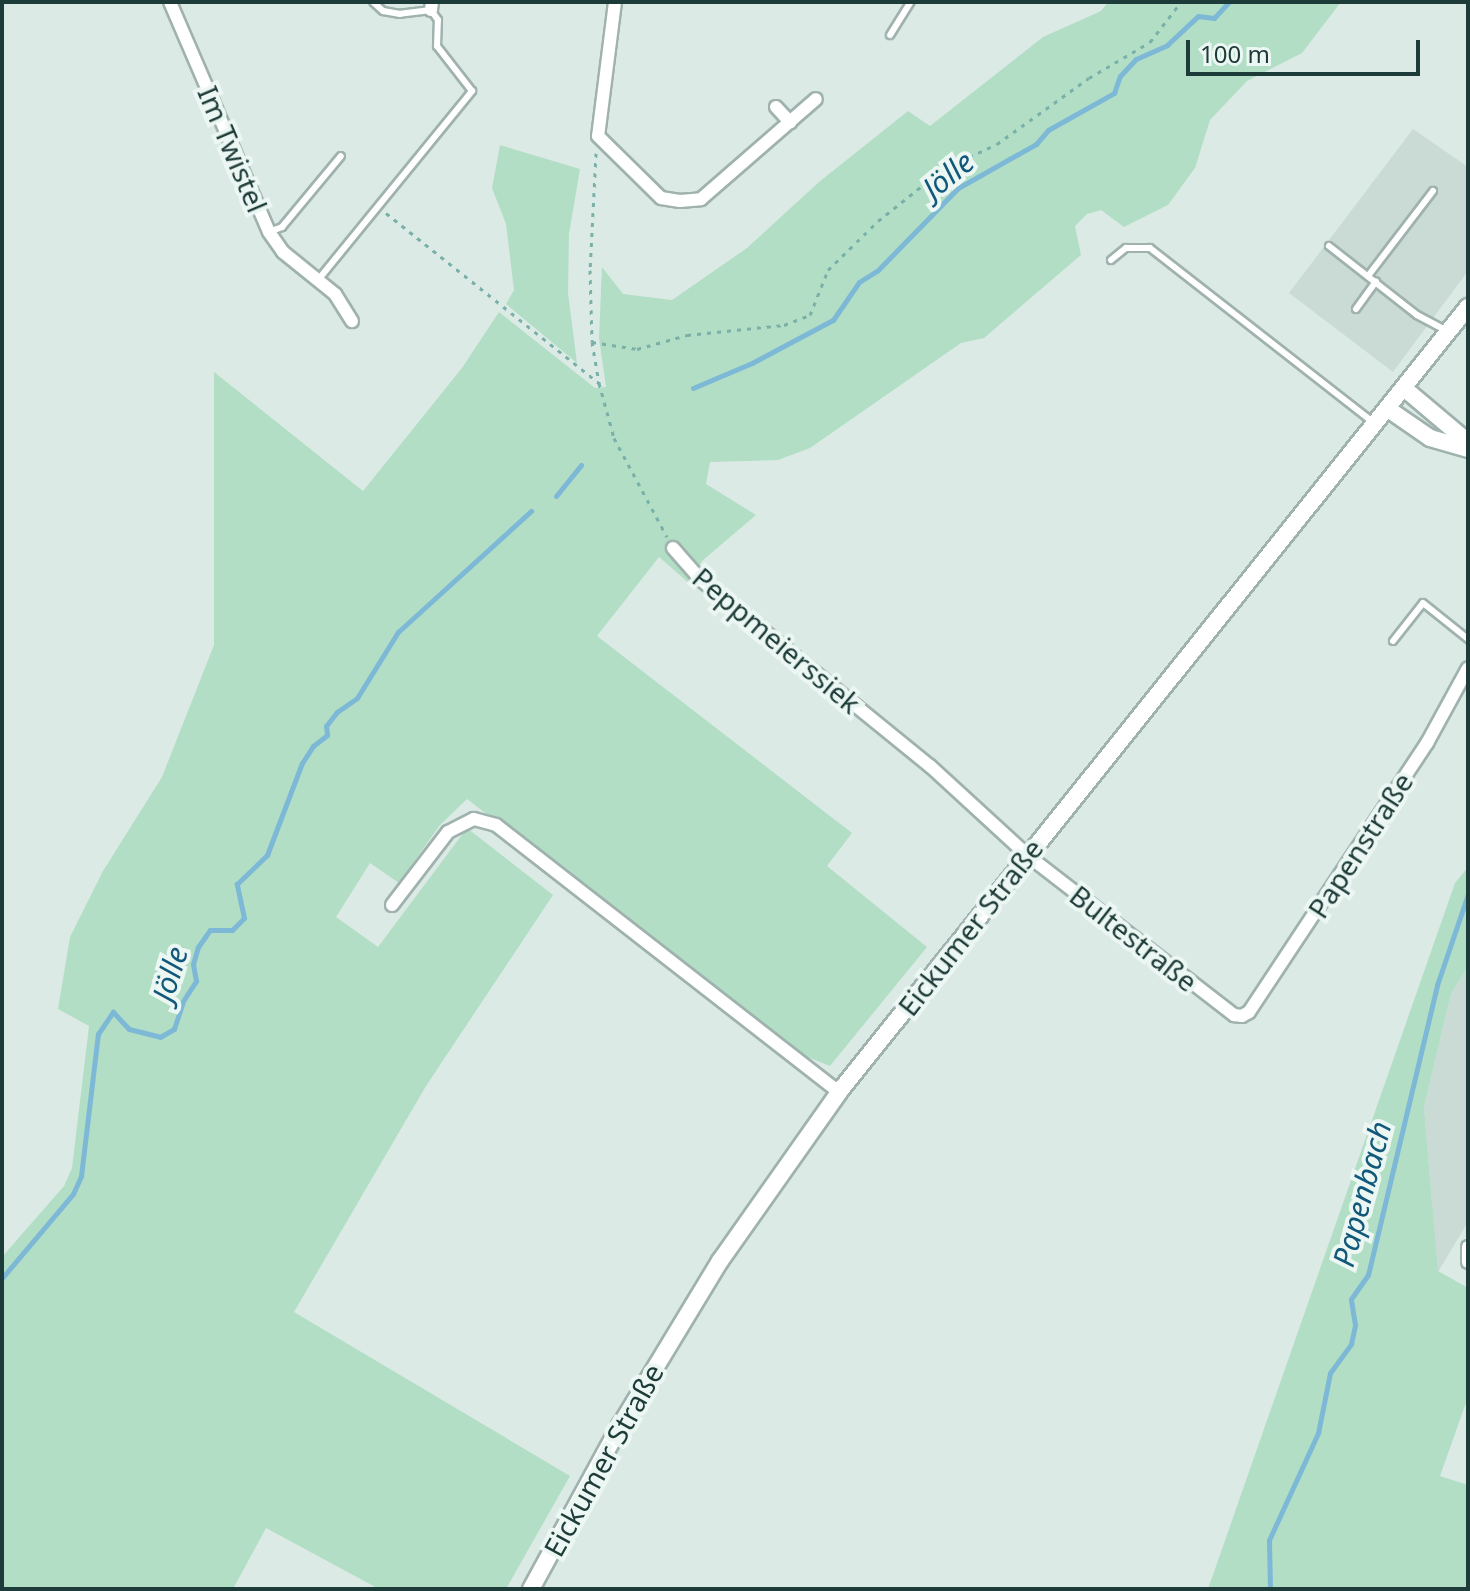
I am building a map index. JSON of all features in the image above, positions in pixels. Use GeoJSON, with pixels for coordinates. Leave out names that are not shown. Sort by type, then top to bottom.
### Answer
{"type":"FeatureCollection","features":[{"type":"Feature","properties":{"kind":"main road","name":"Eickumer Straße"},"geometry":{"type":"LineString","coordinates":[[531,1589],[620,1426],[720,1261],[839,1092],[1468,307]]}},
{"type":"Feature","properties":{"kind":"main road"},"geometry":{"type":"LineString","coordinates":[[1405,389],[1468,442]]}},
{"type":"Feature","properties":{"kind":"main road"},"geometry":{"type":"LineString","coordinates":[[1388,409],[1430,438],[1468,449]]}},
{"type":"Feature","properties":{"kind":"street","name":"Im Twistel"},"geometry":{"type":"LineString","coordinates":[[170,2],[269,232],[283,252],[335,294],[352,321]]}},
{"type":"Feature","properties":{"kind":"street"},"geometry":{"type":"LineString","coordinates":[[615,2],[598,136],[661,198],[691,201],[711,193],[816,99]]}},
{"type":"Feature","properties":{"kind":"street"},"geometry":{"type":"LineString","coordinates":[[776,107],[790,122]]}},
{"type":"Feature","properties":{"kind":"street","name":"Peppmeierssiek"},"geometry":{"type":"LineString","coordinates":[[673,548],[701,580],[930,766],[1027,855]]}},
{"type":"Feature","properties":{"kind":"street","name":"Papenstraße"},"geometry":{"type":"LineString","coordinates":[[1242,1016],[1249,1012],[1427,743],[1468,668]]}},
{"type":"Feature","properties":{"kind":"street"},"geometry":{"type":"LineString","coordinates":[[392,905],[448,832],[474,819],[496,825],[839,1092]]}},
{"type":"Feature","properties":{"kind":"street","name":"Bultestraße"},"geometry":{"type":"LineString","coordinates":[[1027,855],[1234,1015],[1242,1016]]}},
{"type":"Feature","properties":{"kind":"street"},"geometry":{"type":"LineString","coordinates":[[1468,1247],[1468,1262]]}},
{"type":"Feature","properties":{"kind":"lane"},"geometry":{"type":"LineString","coordinates":[[318,280],[472,91],[437,46],[438,20],[432,6],[400,14],[383,11],[373,2]]}},
{"type":"Feature","properties":{"kind":"lane"},"geometry":{"type":"LineString","coordinates":[[890,35],[911,2]]}},
{"type":"Feature","properties":{"kind":"lane"},"geometry":{"type":"LineString","coordinates":[[269,232],[282,227],[341,156]]}},
{"type":"Feature","properties":{"kind":"lane"},"geometry":{"type":"LineString","coordinates":[[1368,276],[1433,191]]}},
{"type":"Feature","properties":{"kind":"lane"},"geometry":{"type":"LineString","coordinates":[[1329,246],[1417,315],[1448,332]]}},
{"type":"Feature","properties":{"kind":"lane"},"geometry":{"type":"LineString","coordinates":[[1111,260],[1126,248],[1150,248],[1376,424]]}},
{"type":"Feature","properties":{"kind":"lane"},"geometry":{"type":"LineString","coordinates":[[1356,309],[1376,281]]}},
{"type":"Feature","properties":{"kind":"lane"},"geometry":{"type":"LineString","coordinates":[[1393,641],[1423,603],[1468,639]]}},
{"type":"Feature","properties":{"kind":"path"},"geometry":{"type":"LineString","coordinates":[[592,342],[637,349],[687,335],[784,325],[810,315],[820,297],[828,270],[878,221],[942,170],[997,144],[1089,78],[1150,42],[1181,2]]}},
{"type":"Feature","properties":{"kind":"path","name":"Peppmeierssiek"},"geometry":{"type":"LineString","coordinates":[[598,136],[590,270],[592,342],[599,383],[614,438],[673,548]]}},
{"type":"Feature","properties":{"kind":"path"},"geometry":{"type":"LineString","coordinates":[[377,207],[599,383]]}},
{"type":"Feature","properties":{"kind":"shaded area"},"geometry":{"type":"Polygon","coordinates":[[[1413,129],[1468,167],[1468,271],[1393,372],[1289,293],[1413,129]]]}},
{"type":"Feature","properties":{"kind":"shaded area"},"geometry":{"type":"Polygon","coordinates":[[[1468,966],[1468,1222],[1438,1272],[1424,1107],[1451,994],[1468,966]]]}},
{"type":"Feature","properties":{"kind":"green space"},"geometry":{"type":"Polygon","coordinates":[[[1108,2],[1341,2],[1302,53],[1247,81],[1210,120],[1195,168],[1168,205],[1124,227],[1101,210],[1087,214],[1075,226],[1081,255],[984,338],[961,343],[810,448],[778,460],[710,462],[706,484],[756,515],[702,561],[690,584],[659,557],[597,636],[852,833],[827,866],[927,947],[830,1066],[805,1056],[467,799],[440,825],[399,883],[370,863],[336,917],[378,947],[467,828],[553,895],[426,1086],[294,1312],[570,1476],[506,1589],[379,1589],[266,1528],[233,1589],[2,1589],[2,1257],[64,1186],[72,1168],[89,1026],[58,1009],[70,937],[103,871],[162,777],[214,645],[214,372],[363,491],[462,368],[499,312],[595,388],[606,387],[599,338],[602,267],[623,294],[672,300],[747,248],[819,182],[908,111],[930,126],[1043,37],[1101,11],[1108,2]]]}},
{"type":"Feature","properties":{"kind":"green space"},"geometry":{"type":"Polygon","coordinates":[[[500,145],[580,169],[569,234],[568,293],[577,363],[506,304],[514,290],[506,224],[492,188],[500,145]]]}},
{"type":"Feature","properties":{"kind":"green space"},"geometry":{"type":"Polygon","coordinates":[[[1468,867],[1468,966],[1451,994],[1424,1107],[1438,1271],[1468,1288],[1468,1397],[1440,1476],[1468,1485],[1468,1589],[1208,1589],[1455,883],[1468,867]]]}},
{"type":"Feature","properties":{"kind":"waterway","name":"Jölle"},"geometry":{"type":"LineString","coordinates":[[693,388],[752,363],[833,320],[859,282],[878,270],[958,188],[1036,144],[1048,130],[1114,93],[1120,76],[1136,59],[1167,45],[1198,16],[1214,18],[1229,2]]}},
{"type":"Feature","properties":{"kind":"waterway","name":"Jölle"},"geometry":{"type":"LineString","coordinates":[[556,496],[581,465]]}},
{"type":"Feature","properties":{"kind":"waterway","name":"Jölle"},"geometry":{"type":"LineString","coordinates":[[2,1278],[73,1194],[81,1176],[98,1034],[113,1012],[129,1029],[160,1037],[174,1029],[183,1001],[196,981],[193,964],[198,947],[210,930],[232,930],[244,918],[237,884],[267,855],[302,763],[313,746],[327,735],[326,726],[337,712],[357,698],[398,632],[531,511]]}},
{"type":"Feature","properties":{"kind":"waterway","name":"Papenbach"},"geometry":{"type":"LineString","coordinates":[[1270,1589],[1269,1540],[1318,1433],[1330,1373],[1351,1344],[1355,1325],[1351,1299],[1368,1275],[1437,985],[1468,894]]}}]}
